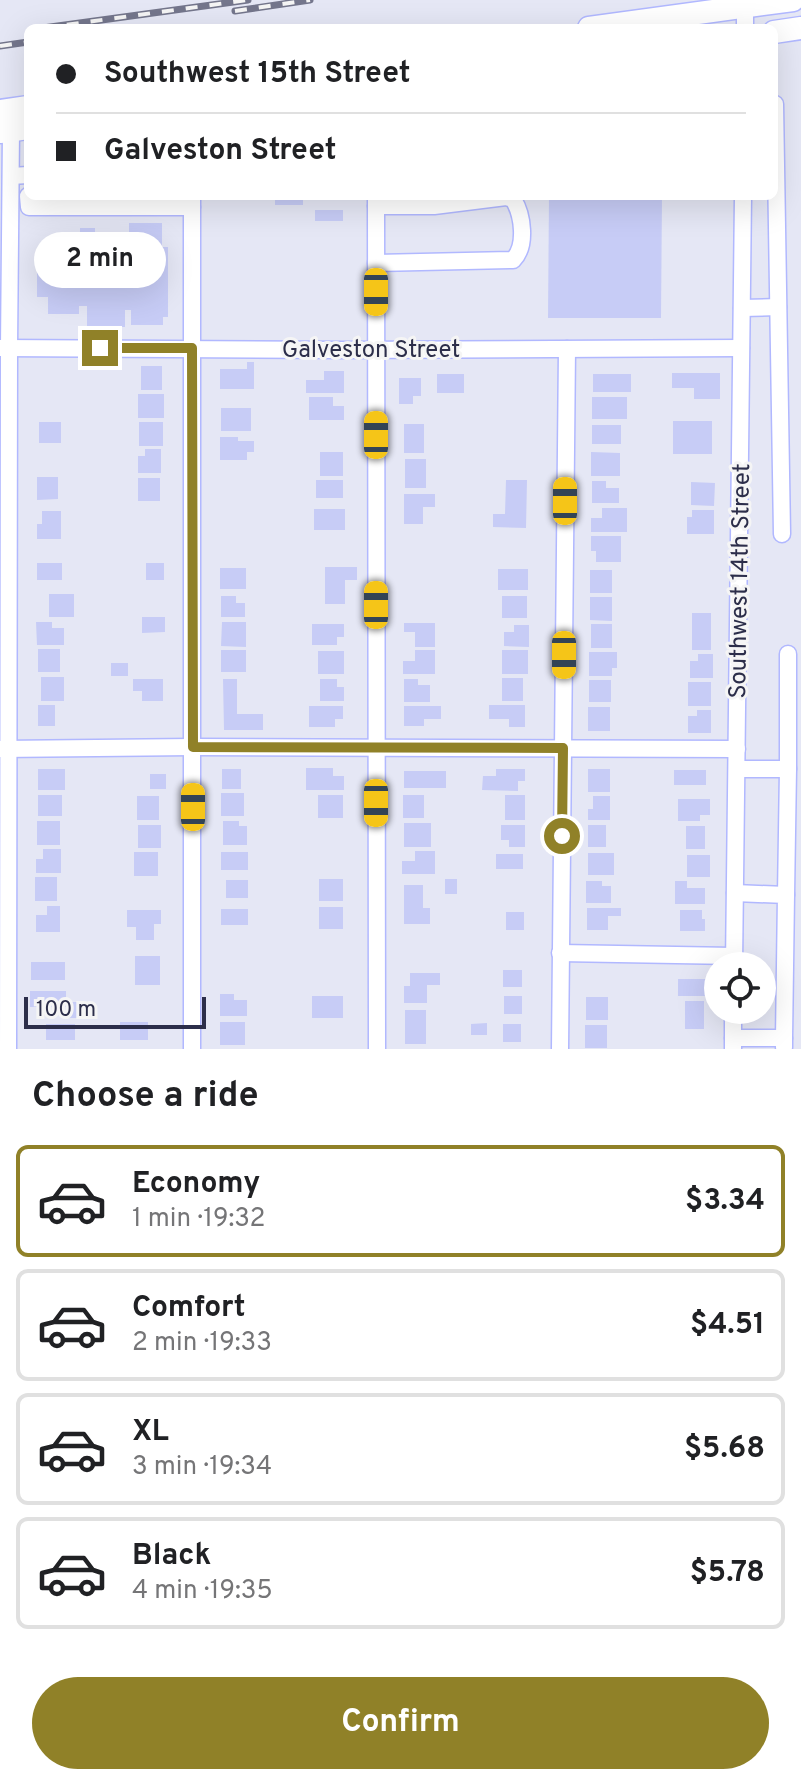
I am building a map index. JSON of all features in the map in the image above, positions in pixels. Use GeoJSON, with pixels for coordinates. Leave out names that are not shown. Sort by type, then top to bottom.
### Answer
{"type":"FeatureCollection","features":[{"type":"Feature","properties":{"kind":"main road"},"geometry":{"type":"LineString","coordinates":[[651,24],[745,18],[793,0]]}},
{"type":"Feature","properties":{"kind":"main road"},"geometry":{"type":"LineString","coordinates":[[778,31],[801,28]]}},
{"type":"Feature","properties":{"kind":"street"},"geometry":{"type":"LineString","coordinates":[[8,1049],[4,946],[4,348],[13,171],[10,125]]}},
{"type":"Feature","properties":{"kind":"street"},"geometry":{"type":"LineString","coordinates":[[28,200],[29,207],[192,202],[192,1049]]}},
{"type":"Feature","properties":{"kind":"street"},"geometry":{"type":"LineString","coordinates":[[377,1049],[376,201],[409,201],[434,206],[482,200]]}},
{"type":"Feature","properties":{"kind":"street"},"geometry":{"type":"LineString","coordinates":[[376,263],[513,260],[520,253],[522,240],[519,209],[514,200]]}},
{"type":"Feature","properties":{"kind":"street","name":"Southwest 14th Street"},"geometry":{"type":"LineString","coordinates":[[734,952],[743,200]]}},
{"type":"Feature","properties":{"kind":"street"},"geometry":{"type":"LineString","coordinates":[[776,200],[782,534]]}},
{"type":"Feature","properties":{"kind":"street"},"geometry":{"type":"LineString","coordinates":[[742,308],[778,307]]}},
{"type":"Feature","properties":{"kind":"street","name":"Galveston Street"},"geometry":{"type":"LineString","coordinates":[[4,348],[741,348]]}},
{"type":"Feature","properties":{"kind":"street"},"geometry":{"type":"LineString","coordinates":[[560,1049],[567,349]]}},
{"type":"Feature","properties":{"kind":"street"},"geometry":{"type":"LineString","coordinates":[[733,1043],[784,1044],[788,654]]}},
{"type":"Feature","properties":{"kind":"street"},"geometry":{"type":"LineString","coordinates":[[5,749],[737,749]]}},
{"type":"Feature","properties":{"kind":"street"},"geometry":{"type":"LineString","coordinates":[[737,769],[788,769]]}},
{"type":"Feature","properties":{"kind":"street"},"geometry":{"type":"LineString","coordinates":[[735,893],[786,895]]}},
{"type":"Feature","properties":{"kind":"street"},"geometry":{"type":"LineString","coordinates":[[560,953],[704,960]]}},
{"type":"Feature","properties":{"kind":"building"},"geometry":{"type":"Polygon","coordinates":[[[275,200],[303,200],[303,205],[275,205],[275,200]]]}},
{"type":"Feature","properties":{"kind":"building"},"geometry":{"type":"Polygon","coordinates":[[[549,200],[662,200],[661,318],[548,318],[549,200]]]}},
{"type":"Feature","properties":{"kind":"building"},"geometry":{"type":"Polygon","coordinates":[[[315,210],[343,210],[343,221],[315,221],[315,210]]]}},
{"type":"Feature","properties":{"kind":"building"},"geometry":{"type":"Polygon","coordinates":[[[129,223],[162,223],[162,247],[168,247],[168,317],[163,317],[163,325],[131,325],[131,310],[125,310],[125,327],[87,327],[87,306],[79,306],[79,314],[48,314],[48,297],[37,297],[37,258],[48,258],[48,251],[80,251],[80,228],[95,228],[95,237],[129,237],[129,223]]]}},
{"type":"Feature","properties":{"kind":"building"},"geometry":{"type":"Polygon","coordinates":[[[247,362],[254,362],[254,389],[220,389],[220,369],[247,369],[247,362]]]}},
{"type":"Feature","properties":{"kind":"building"},"geometry":{"type":"Polygon","coordinates":[[[141,366],[162,366],[162,390],[141,390],[141,366]]]}},
{"type":"Feature","properties":{"kind":"building"},"geometry":{"type":"Polygon","coordinates":[[[324,371],[344,371],[344,393],[306,393],[306,380],[324,380],[324,371]]]}},
{"type":"Feature","properties":{"kind":"building"},"geometry":{"type":"Polygon","coordinates":[[[672,373],[720,373],[720,399],[694,399],[694,388],[672,388],[672,373]]]}},
{"type":"Feature","properties":{"kind":"building"},"geometry":{"type":"Polygon","coordinates":[[[437,374],[464,374],[464,393],[437,393],[437,374]]]}},
{"type":"Feature","properties":{"kind":"building"},"geometry":{"type":"Polygon","coordinates":[[[593,374],[631,374],[631,392],[593,392],[593,374]]]}},
{"type":"Feature","properties":{"kind":"building"},"geometry":{"type":"Polygon","coordinates":[[[399,378],[421,378],[421,396],[413,396],[413,404],[399,404],[399,378]]]}},
{"type":"Feature","properties":{"kind":"building"},"geometry":{"type":"Polygon","coordinates":[[[138,394],[164,394],[164,418],[138,418],[138,394]]]}},
{"type":"Feature","properties":{"kind":"building"},"geometry":{"type":"Polygon","coordinates":[[[309,397],[333,397],[333,406],[344,406],[344,420],[309,420],[309,397]]]}},
{"type":"Feature","properties":{"kind":"building"},"geometry":{"type":"Polygon","coordinates":[[[592,397],[627,397],[627,419],[592,419],[592,397]]]}},
{"type":"Feature","properties":{"kind":"building"},"geometry":{"type":"Polygon","coordinates":[[[221,408],[251,408],[251,431],[221,431],[221,408]]]}},
{"type":"Feature","properties":{"kind":"building"},"geometry":{"type":"Polygon","coordinates":[[[673,421],[712,421],[712,454],[673,454],[673,421]]]}},
{"type":"Feature","properties":{"kind":"building"},"geometry":{"type":"Polygon","coordinates":[[[39,422],[61,422],[61,443],[39,443],[39,422]]]}},
{"type":"Feature","properties":{"kind":"building"},"geometry":{"type":"Polygon","coordinates":[[[139,422],[163,422],[163,446],[139,446],[139,422]]]}},
{"type":"Feature","properties":{"kind":"building"},"geometry":{"type":"Polygon","coordinates":[[[404,424],[424,424],[424,453],[404,453],[404,424]]]}},
{"type":"Feature","properties":{"kind":"building"},"geometry":{"type":"Polygon","coordinates":[[[592,425],[621,425],[621,444],[592,444],[592,425]]]}},
{"type":"Feature","properties":{"kind":"building"},"geometry":{"type":"Polygon","coordinates":[[[220,437],[254,441],[254,452],[247,452],[247,460],[220,460],[220,437]]]}},
{"type":"Feature","properties":{"kind":"building"},"geometry":{"type":"Polygon","coordinates":[[[145,449],[161,449],[161,473],[138,473],[138,456],[145,456],[145,449]]]}},
{"type":"Feature","properties":{"kind":"building"},"geometry":{"type":"Polygon","coordinates":[[[320,452],[343,452],[343,476],[320,476],[320,452]]]}},
{"type":"Feature","properties":{"kind":"building"},"geometry":{"type":"Polygon","coordinates":[[[591,452],[620,453],[620,476],[591,476],[591,452]]]}},
{"type":"Feature","properties":{"kind":"building"},"geometry":{"type":"Polygon","coordinates":[[[405,459],[426,459],[426,488],[405,488],[405,459]]]}},
{"type":"Feature","properties":{"kind":"building"},"geometry":{"type":"Polygon","coordinates":[[[37,477],[58,477],[58,499],[37,500],[37,477]]]}},
{"type":"Feature","properties":{"kind":"building"},"geometry":{"type":"Polygon","coordinates":[[[138,478],[160,478],[160,501],[138,501],[138,478]]]}},
{"type":"Feature","properties":{"kind":"building"},"geometry":{"type":"Polygon","coordinates":[[[316,480],[343,480],[343,498],[316,498],[316,480]]]}},
{"type":"Feature","properties":{"kind":"building"},"geometry":{"type":"Polygon","coordinates":[[[506,480],[527,480],[526,528],[493,527],[493,514],[505,514],[506,480]]]}},
{"type":"Feature","properties":{"kind":"building"},"geometry":{"type":"Polygon","coordinates":[[[592,481],[606,481],[606,488],[619,488],[619,503],[592,503],[592,481]]]}},
{"type":"Feature","properties":{"kind":"building"},"geometry":{"type":"Polygon","coordinates":[[[691,482],[715,483],[714,506],[691,505],[691,482]]]}},
{"type":"Feature","properties":{"kind":"building"},"geometry":{"type":"Polygon","coordinates":[[[404,494],[435,494],[435,507],[423,507],[423,524],[404,524],[404,494]]]}},
{"type":"Feature","properties":{"kind":"building"},"geometry":{"type":"Polygon","coordinates":[[[602,508],[627,508],[627,532],[591,532],[591,518],[602,518],[602,508]]]}},
{"type":"Feature","properties":{"kind":"building"},"geometry":{"type":"Polygon","coordinates":[[[314,509],[345,509],[345,530],[314,530],[314,509]]]}},
{"type":"Feature","properties":{"kind":"building"},"geometry":{"type":"Polygon","coordinates":[[[692,510],[714,510],[714,534],[687,534],[687,517],[692,517],[692,510]]]}},
{"type":"Feature","properties":{"kind":"building"},"geometry":{"type":"Polygon","coordinates":[[[42,511],[61,511],[61,539],[37,539],[37,524],[42,524],[42,511]]]}},
{"type":"Feature","properties":{"kind":"building"},"geometry":{"type":"Polygon","coordinates":[[[591,536],[621,536],[621,562],[596,562],[596,551],[591,551],[591,536]]]}},
{"type":"Feature","properties":{"kind":"building"},"geometry":{"type":"Polygon","coordinates":[[[37,563],[62,563],[62,580],[37,580],[37,563]]]}},
{"type":"Feature","properties":{"kind":"building"},"geometry":{"type":"Polygon","coordinates":[[[146,563],[164,563],[164,580],[146,580],[146,563]]]}},
{"type":"Feature","properties":{"kind":"building"},"geometry":{"type":"Polygon","coordinates":[[[325,567],[357,567],[357,580],[345,580],[345,604],[325,604],[325,567]]]}},
{"type":"Feature","properties":{"kind":"building"},"geometry":{"type":"Polygon","coordinates":[[[220,568],[246,568],[246,589],[220,589],[220,568]]]}},
{"type":"Feature","properties":{"kind":"building"},"geometry":{"type":"Polygon","coordinates":[[[498,569],[528,569],[528,590],[498,590],[498,569]]]}},
{"type":"Feature","properties":{"kind":"building"},"geometry":{"type":"Polygon","coordinates":[[[590,570],[612,570],[612,593],[590,593],[590,570]]]}},
{"type":"Feature","properties":{"kind":"building"},"geometry":{"type":"Polygon","coordinates":[[[49,594],[74,594],[74,617],[49,617],[49,594]]]}},
{"type":"Feature","properties":{"kind":"building"},"geometry":{"type":"Polygon","coordinates":[[[221,596],[236,596],[236,603],[245,603],[245,617],[221,617],[221,596]]]}},
{"type":"Feature","properties":{"kind":"building"},"geometry":{"type":"Polygon","coordinates":[[[502,596],[527,596],[527,618],[502,618],[502,596]]]}},
{"type":"Feature","properties":{"kind":"building"},"geometry":{"type":"Polygon","coordinates":[[[590,597],[612,597],[612,621],[590,620],[590,597]]]}},
{"type":"Feature","properties":{"kind":"building"},"geometry":{"type":"Polygon","coordinates":[[[692,613],[711,613],[711,650],[692,650],[692,613]]]}},
{"type":"Feature","properties":{"kind":"building"},"geometry":{"type":"Polygon","coordinates":[[[142,617],[165,617],[165,632],[142,633],[142,617]]]}},
{"type":"Feature","properties":{"kind":"building"},"geometry":{"type":"Polygon","coordinates":[[[36,622],[52,622],[52,628],[64,628],[64,645],[37,645],[36,622]]]}},
{"type":"Feature","properties":{"kind":"building"},"geometry":{"type":"Polygon","coordinates":[[[222,622],[246,622],[246,647],[221,646],[222,622]]]}},
{"type":"Feature","properties":{"kind":"building"},"geometry":{"type":"Polygon","coordinates":[[[404,623],[435,623],[435,647],[415,647],[415,632],[404,632],[404,623]]]}},
{"type":"Feature","properties":{"kind":"building"},"geometry":{"type":"Polygon","coordinates":[[[312,624],[344,624],[344,637],[337,637],[337,645],[312,645],[312,624]]]}},
{"type":"Feature","properties":{"kind":"building"},"geometry":{"type":"Polygon","coordinates":[[[591,624],[612,624],[612,648],[591,648],[591,624]]]}},
{"type":"Feature","properties":{"kind":"building"},"geometry":{"type":"Polygon","coordinates":[[[514,625],[529,625],[529,647],[504,646],[504,632],[514,632],[514,625]]]}},
{"type":"Feature","properties":{"kind":"building"},"geometry":{"type":"Polygon","coordinates":[[[38,649],[60,649],[60,672],[38,672],[38,649]]]}},
{"type":"Feature","properties":{"kind":"building"},"geometry":{"type":"Polygon","coordinates":[[[221,650],[246,650],[246,672],[221,672],[221,650]]]}},
{"type":"Feature","properties":{"kind":"building"},"geometry":{"type":"Polygon","coordinates":[[[415,650],[435,650],[435,674],[403,674],[403,661],[415,661],[415,650]]]}},
{"type":"Feature","properties":{"kind":"building"},"geometry":{"type":"Polygon","coordinates":[[[502,650],[528,650],[528,674],[502,674],[502,650]]]}},
{"type":"Feature","properties":{"kind":"building"},"geometry":{"type":"Polygon","coordinates":[[[318,651],[344,651],[344,674],[318,674],[318,651]]]}},
{"type":"Feature","properties":{"kind":"building"},"geometry":{"type":"Polygon","coordinates":[[[589,652],[617,652],[617,668],[612,668],[612,676],[589,676],[589,652]]]}},
{"type":"Feature","properties":{"kind":"building"},"geometry":{"type":"Polygon","coordinates":[[[698,654],[713,654],[713,678],[690,678],[690,661],[698,661],[698,654]]]}},
{"type":"Feature","properties":{"kind":"building"},"geometry":{"type":"Polygon","coordinates":[[[111,663],[128,663],[128,676],[111,676],[111,663]]]}},
{"type":"Feature","properties":{"kind":"building"},"geometry":{"type":"Polygon","coordinates":[[[41,677],[64,677],[64,701],[41,701],[41,677]]]}},
{"type":"Feature","properties":{"kind":"building"},"geometry":{"type":"Polygon","coordinates":[[[502,678],[523,678],[523,701],[502,701],[502,678]]]}},
{"type":"Feature","properties":{"kind":"building"},"geometry":{"type":"Polygon","coordinates":[[[133,679],[163,679],[163,701],[142,701],[142,691],[133,691],[133,679]]]}},
{"type":"Feature","properties":{"kind":"building"},"geometry":{"type":"Polygon","coordinates":[[[223,679],[237,679],[237,714],[263,714],[263,730],[224,730],[223,679]]]}},
{"type":"Feature","properties":{"kind":"building"},"geometry":{"type":"Polygon","coordinates":[[[320,679],[337,679],[337,687],[344,687],[344,701],[320,701],[320,679]]]}},
{"type":"Feature","properties":{"kind":"building"},"geometry":{"type":"Polygon","coordinates":[[[404,679],[418,679],[418,685],[430,685],[430,702],[404,702],[404,679]]]}},
{"type":"Feature","properties":{"kind":"building"},"geometry":{"type":"Polygon","coordinates":[[[589,680],[611,680],[611,702],[589,702],[589,680]]]}},
{"type":"Feature","properties":{"kind":"building"},"geometry":{"type":"Polygon","coordinates":[[[688,682],[711,682],[711,706],[688,706],[688,682]]]}},
{"type":"Feature","properties":{"kind":"building"},"geometry":{"type":"Polygon","coordinates":[[[38,705],[55,705],[55,726],[38,726],[38,705]]]}},
{"type":"Feature","properties":{"kind":"building"},"geometry":{"type":"Polygon","coordinates":[[[489,705],[525,705],[525,727],[509,727],[509,719],[489,719],[489,705]]]}},
{"type":"Feature","properties":{"kind":"building"},"geometry":{"type":"Polygon","coordinates":[[[309,706],[343,706],[343,719],[335,719],[335,727],[309,727],[309,706]]]}},
{"type":"Feature","properties":{"kind":"building"},"geometry":{"type":"Polygon","coordinates":[[[404,706],[441,706],[441,719],[424,719],[424,726],[404,726],[404,706]]]}},
{"type":"Feature","properties":{"kind":"building"},"geometry":{"type":"Polygon","coordinates":[[[588,707],[610,707],[610,731],[588,731],[588,707]]]}},
{"type":"Feature","properties":{"kind":"building"},"geometry":{"type":"Polygon","coordinates":[[[697,710],[711,710],[711,733],[688,733],[688,716],[697,716],[697,710]]]}},
{"type":"Feature","properties":{"kind":"building"},"geometry":{"type":"Polygon","coordinates":[[[306,768],[333,768],[333,776],[344,776],[344,790],[306,790],[306,768]]]}},
{"type":"Feature","properties":{"kind":"building"},"geometry":{"type":"Polygon","coordinates":[[[38,769],[65,769],[65,790],[38,790],[38,769]]]}},
{"type":"Feature","properties":{"kind":"building"},"geometry":{"type":"Polygon","coordinates":[[[222,769],[241,769],[241,789],[222,789],[222,769]]]}},
{"type":"Feature","properties":{"kind":"building"},"geometry":{"type":"Polygon","coordinates":[[[496,769],[525,769],[525,781],[518,781],[518,791],[482,790],[483,776],[496,776],[496,769]]]}},
{"type":"Feature","properties":{"kind":"building"},"geometry":{"type":"Polygon","coordinates":[[[588,769],[610,769],[610,792],[588,792],[588,769]]]}},
{"type":"Feature","properties":{"kind":"building"},"geometry":{"type":"Polygon","coordinates":[[[674,770],[706,770],[706,785],[674,785],[674,770]]]}},
{"type":"Feature","properties":{"kind":"building"},"geometry":{"type":"Polygon","coordinates":[[[404,771],[446,771],[446,788],[404,788],[404,771]]]}},
{"type":"Feature","properties":{"kind":"building"},"geometry":{"type":"Polygon","coordinates":[[[150,774],[166,774],[166,789],[150,789],[150,774]]]}},
{"type":"Feature","properties":{"kind":"building"},"geometry":{"type":"Polygon","coordinates":[[[221,793],[244,793],[244,816],[221,816],[221,793]]]}},
{"type":"Feature","properties":{"kind":"building"},"geometry":{"type":"Polygon","coordinates":[[[38,795],[62,795],[62,816],[38,816],[38,795]]]}},
{"type":"Feature","properties":{"kind":"building"},"geometry":{"type":"Polygon","coordinates":[[[318,795],[343,795],[343,818],[318,818],[318,795]]]}},
{"type":"Feature","properties":{"kind":"building"},"geometry":{"type":"Polygon","coordinates":[[[403,795],[424,795],[424,818],[403,818],[403,795]]]}},
{"type":"Feature","properties":{"kind":"building"},"geometry":{"type":"Polygon","coordinates":[[[505,795],[525,795],[525,820],[505,820],[505,795]]]}},
{"type":"Feature","properties":{"kind":"building"},"geometry":{"type":"Polygon","coordinates":[[[137,796],[159,796],[159,820],[137,820],[137,796]]]}},
{"type":"Feature","properties":{"kind":"building"},"geometry":{"type":"Polygon","coordinates":[[[593,796],[610,796],[610,820],[588,820],[588,809],[593,809],[593,796]]]}},
{"type":"Feature","properties":{"kind":"building"},"geometry":{"type":"Polygon","coordinates":[[[678,799],[710,799],[710,815],[700,815],[700,821],[678,821],[678,799]]]}},
{"type":"Feature","properties":{"kind":"building"},"geometry":{"type":"Polygon","coordinates":[[[37,821],[60,821],[60,845],[37,845],[37,821]]]}},
{"type":"Feature","properties":{"kind":"building"},"geometry":{"type":"Polygon","coordinates":[[[223,821],[239,821],[239,826],[247,826],[247,845],[223,845],[223,821]]]}},
{"type":"Feature","properties":{"kind":"building"},"geometry":{"type":"Polygon","coordinates":[[[404,823],[431,823],[431,847],[404,847],[404,823]]]}},
{"type":"Feature","properties":{"kind":"building"},"geometry":{"type":"Polygon","coordinates":[[[138,825],[161,825],[161,848],[138,848],[138,825]]]}},
{"type":"Feature","properties":{"kind":"building"},"geometry":{"type":"Polygon","coordinates":[[[501,825],[525,825],[525,847],[509,847],[509,840],[501,840],[501,825]]]}},
{"type":"Feature","properties":{"kind":"building"},"geometry":{"type":"Polygon","coordinates":[[[588,825],[606,825],[606,847],[588,847],[588,825]]]}},
{"type":"Feature","properties":{"kind":"building"},"geometry":{"type":"Polygon","coordinates":[[[686,826],[705,826],[705,849],[686,849],[686,826]]]}},
{"type":"Feature","properties":{"kind":"building"},"geometry":{"type":"Polygon","coordinates":[[[43,849],[61,849],[61,873],[36,873],[36,859],[43,859],[43,849]]]}},
{"type":"Feature","properties":{"kind":"building"},"geometry":{"type":"Polygon","coordinates":[[[415,851],[435,851],[435,874],[402,874],[402,861],[415,861],[415,851]]]}},
{"type":"Feature","properties":{"kind":"building"},"geometry":{"type":"Polygon","coordinates":[[[134,852],[158,852],[158,876],[134,876],[134,852]]]}},
{"type":"Feature","properties":{"kind":"building"},"geometry":{"type":"Polygon","coordinates":[[[221,852],[248,852],[248,870],[221,870],[221,852]]]}},
{"type":"Feature","properties":{"kind":"building"},"geometry":{"type":"Polygon","coordinates":[[[588,853],[614,853],[614,875],[588,875],[588,853]]]}},
{"type":"Feature","properties":{"kind":"building"},"geometry":{"type":"Polygon","coordinates":[[[496,854],[523,854],[523,869],[496,869],[496,854]]]}},
{"type":"Feature","properties":{"kind":"building"},"geometry":{"type":"Polygon","coordinates":[[[687,855],[710,855],[710,877],[687,877],[687,855]]]}},
{"type":"Feature","properties":{"kind":"building"},"geometry":{"type":"Polygon","coordinates":[[[35,877],[57,877],[57,901],[35,901],[35,877]]]}},
{"type":"Feature","properties":{"kind":"building"},"geometry":{"type":"Polygon","coordinates":[[[319,879],[343,879],[343,901],[319,901],[319,879]]]}},
{"type":"Feature","properties":{"kind":"building"},"geometry":{"type":"Polygon","coordinates":[[[445,879],[457,879],[457,894],[445,894],[445,879]]]}},
{"type":"Feature","properties":{"kind":"building"},"geometry":{"type":"Polygon","coordinates":[[[226,880],[248,880],[248,898],[226,898],[226,880]]]}},
{"type":"Feature","properties":{"kind":"building"},"geometry":{"type":"Polygon","coordinates":[[[586,881],[602,881],[602,886],[611,886],[611,903],[586,903],[586,881]]]}},
{"type":"Feature","properties":{"kind":"building"},"geometry":{"type":"Polygon","coordinates":[[[675,881],[687,881],[687,888],[705,888],[705,904],[675,904],[675,881]]]}},
{"type":"Feature","properties":{"kind":"building"},"geometry":{"type":"Polygon","coordinates":[[[404,885],[423,885],[423,908],[430,908],[430,924],[404,924],[404,885]]]}},
{"type":"Feature","properties":{"kind":"building"},"geometry":{"type":"Polygon","coordinates":[[[47,906],[60,906],[60,932],[36,932],[36,915],[47,915],[47,906]]]}},
{"type":"Feature","properties":{"kind":"building"},"geometry":{"type":"Polygon","coordinates":[[[319,907],[343,907],[343,929],[319,929],[319,907]]]}},
{"type":"Feature","properties":{"kind":"building"},"geometry":{"type":"Polygon","coordinates":[[[587,908],[621,908],[621,916],[608,916],[608,930],[587,930],[587,908]]]}},
{"type":"Feature","properties":{"kind":"building"},"geometry":{"type":"Polygon","coordinates":[[[221,909],[248,909],[248,925],[221,925],[221,909]]]}},
{"type":"Feature","properties":{"kind":"building"},"geometry":{"type":"Polygon","coordinates":[[[127,910],[161,910],[161,924],[154,924],[154,940],[136,940],[136,927],[127,927],[127,910]]]}},
{"type":"Feature","properties":{"kind":"building"},"geometry":{"type":"Polygon","coordinates":[[[680,910],[702,910],[705,931],[680,931],[680,910]]]}},
{"type":"Feature","properties":{"kind":"building"},"geometry":{"type":"Polygon","coordinates":[[[506,912],[524,912],[524,930],[506,930],[506,912]]]}},
{"type":"Feature","properties":{"kind":"building"},"geometry":{"type":"Polygon","coordinates":[[[135,956],[160,956],[160,985],[135,985],[135,956]]]}},
{"type":"Feature","properties":{"kind":"building"},"geometry":{"type":"Polygon","coordinates":[[[31,962],[65,962],[65,980],[31,980],[31,962]]]}},
{"type":"Feature","properties":{"kind":"building"},"geometry":{"type":"Polygon","coordinates":[[[503,970],[522,970],[522,987],[503,987],[503,970]]]}},
{"type":"Feature","properties":{"kind":"building"},"geometry":{"type":"Polygon","coordinates":[[[410,973],[440,973],[440,985],[427,985],[427,1003],[404,1003],[404,986],[410,986],[410,973]]]}},
{"type":"Feature","properties":{"kind":"building"},"geometry":{"type":"Polygon","coordinates":[[[678,979],[704,979],[704,996],[678,996],[678,979]]]}},
{"type":"Feature","properties":{"kind":"building"},"geometry":{"type":"Polygon","coordinates":[[[30,991],[66,991],[66,1007],[30,1007],[30,991]]]}},
{"type":"Feature","properties":{"kind":"building"},"geometry":{"type":"Polygon","coordinates":[[[220,994],[234,994],[234,1000],[247,1000],[247,1016],[220,1016],[220,994]]]}},
{"type":"Feature","properties":{"kind":"building"},"geometry":{"type":"Polygon","coordinates":[[[312,996],[343,996],[343,1018],[312,1018],[312,996]]]}},
{"type":"Feature","properties":{"kind":"building"},"geometry":{"type":"Polygon","coordinates":[[[504,996],[522,996],[522,1014],[504,1014],[504,996]]]}},
{"type":"Feature","properties":{"kind":"building"},"geometry":{"type":"Polygon","coordinates":[[[586,997],[608,997],[608,1020],[586,1020],[586,997]]]}},
{"type":"Feature","properties":{"kind":"building"},"geometry":{"type":"Polygon","coordinates":[[[685,1001],[704,1001],[704,1029],[685,1029],[685,1001]]]}},
{"type":"Feature","properties":{"kind":"building"},"geometry":{"type":"Polygon","coordinates":[[[69,1002],[83,1002],[83,1018],[69,1018],[69,1002]]]}},
{"type":"Feature","properties":{"kind":"building"},"geometry":{"type":"Polygon","coordinates":[[[405,1010],[426,1010],[426,1044],[405,1044],[405,1010]]]}},
{"type":"Feature","properties":{"kind":"building"},"geometry":{"type":"Polygon","coordinates":[[[120,1022],[148,1022],[148,1040],[120,1040],[120,1022]]]}},
{"type":"Feature","properties":{"kind":"building"},"geometry":{"type":"Polygon","coordinates":[[[220,1022],[245,1022],[245,1045],[220,1045],[220,1022]]]}},
{"type":"Feature","properties":{"kind":"building"},"geometry":{"type":"Polygon","coordinates":[[[487,1023],[487,1035],[471,1035],[471,1024],[487,1023]]]}},
{"type":"Feature","properties":{"kind":"building"},"geometry":{"type":"Polygon","coordinates":[[[46,1024],[75,1024],[75,1040],[46,1040],[46,1024]]]}},
{"type":"Feature","properties":{"kind":"building"},"geometry":{"type":"Polygon","coordinates":[[[503,1024],[521,1024],[521,1042],[503,1042],[503,1024]]]}},
{"type":"Feature","properties":{"kind":"building"},"geometry":{"type":"Polygon","coordinates":[[[585,1025],[607,1025],[607,1048],[585,1048],[585,1025]]]}},
{"type":"Feature","properties":{"kind":"railway"},"geometry":{"type":"LineString","coordinates":[[72,24],[248,0]]}},
{"type":"Feature","properties":{"kind":"railway"},"geometry":{"type":"LineString","coordinates":[[235,11],[310,0]]}},
{"type":"Feature","properties":{"kind":"railway"},"geometry":{"type":"LineString","coordinates":[[0,46],[24,43]]}},
{"type":"Feature","properties":{"kind":"route"},"geometry":{"type":"LineString","coordinates":[[100,348],[192,348],[193,747],[563,748],[562,836]]}}]}
